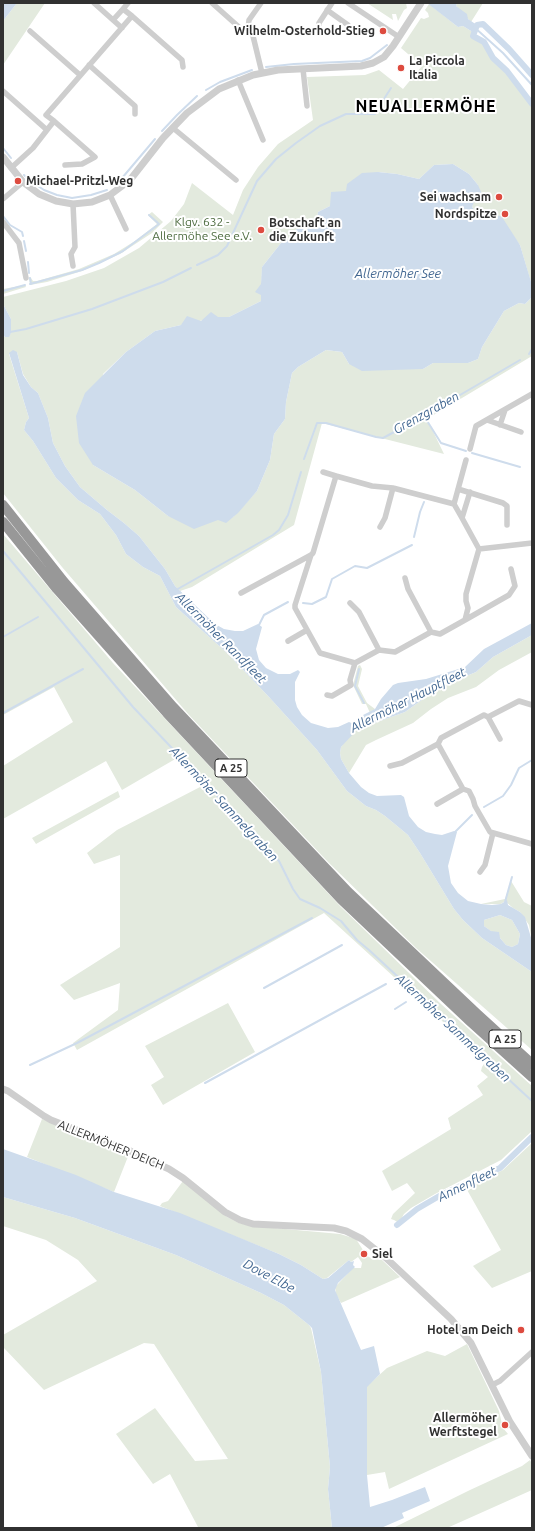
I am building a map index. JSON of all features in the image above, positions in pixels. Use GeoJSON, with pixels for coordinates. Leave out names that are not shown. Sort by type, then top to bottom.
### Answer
{"type":"FeatureCollection","features":[{"type":"Feature","properties":{"kind":"highway","name":"A 25"},"geometry":{"type":"LineString","coordinates":[[3,505],[64,582],[178,713],[348,892],[532,1064]]}},
{"type":"Feature","properties":{"kind":"highway","name":"A 25"},"geometry":{"type":"LineString","coordinates":[[3,522],[57,589],[167,713],[341,899],[471,1022],[532,1077]]}},
{"type":"Feature","properties":{"kind":"street"},"geometry":{"type":"LineString","coordinates":[[94,3],[122,28]]}},
{"type":"Feature","properties":{"kind":"street"},"geometry":{"type":"LineString","coordinates":[[114,20],[128,3]]}},
{"type":"Feature","properties":{"kind":"street"},"geometry":{"type":"LineString","coordinates":[[212,3],[240,28],[248,29],[253,36],[262,73]]}},
{"type":"Feature","properties":{"kind":"street"},"geometry":{"type":"LineString","coordinates":[[248,29],[250,20],[261,3]]}},
{"type":"Feature","properties":{"kind":"street"},"geometry":{"type":"LineString","coordinates":[[318,30],[319,23],[332,3]]}},
{"type":"Feature","properties":{"kind":"street"},"geometry":{"type":"LineString","coordinates":[[348,3],[399,37]]}},
{"type":"Feature","properties":{"kind":"street"},"geometry":{"type":"LineString","coordinates":[[3,157],[24,182],[39,194],[56,201],[73,204],[92,202],[110,195],[130,180],[187,113],[219,89],[238,80],[278,70],[361,66],[373,63],[384,57],[420,4]]}},
{"type":"Feature","properties":{"kind":"street"},"geometry":{"type":"LineString","coordinates":[[124,9],[182,60],[183,67]]}},
{"type":"Feature","properties":{"kind":"street"},"geometry":{"type":"LineString","coordinates":[[327,10],[348,25]]}},
{"type":"Feature","properties":{"kind":"street"},"geometry":{"type":"LineString","coordinates":[[39,123],[132,16]]}},
{"type":"Feature","properties":{"kind":"street"},"geometry":{"type":"LineString","coordinates":[[30,31],[80,75]]}},
{"type":"Feature","properties":{"kind":"street"},"geometry":{"type":"LineString","coordinates":[[89,66],[135,106],[135,114]]}},
{"type":"Feature","properties":{"kind":"street"},"geometry":{"type":"LineString","coordinates":[[302,69],[307,106]]}},
{"type":"Feature","properties":{"kind":"street"},"geometry":{"type":"LineString","coordinates":[[238,80],[263,140]]}},
{"type":"Feature","properties":{"kind":"street"},"geometry":{"type":"LineString","coordinates":[[3,91],[46,130]]}},
{"type":"Feature","properties":{"kind":"street"},"geometry":{"type":"LineString","coordinates":[[46,115],[95,157],[82,164],[65,165]]}},
{"type":"Feature","properties":{"kind":"street"},"geometry":{"type":"LineString","coordinates":[[11,168],[33,148],[54,121]]}},
{"type":"Feature","properties":{"kind":"street"},"geometry":{"type":"LineString","coordinates":[[173,128],[236,180]]}},
{"type":"Feature","properties":{"kind":"street"},"geometry":{"type":"LineString","coordinates":[[3,199],[24,182]]}},
{"type":"Feature","properties":{"kind":"street"},"geometry":{"type":"LineString","coordinates":[[110,195],[126,229]]}},
{"type":"Feature","properties":{"kind":"street"},"geometry":{"type":"LineString","coordinates":[[73,204],[75,247],[71,254],[73,266]]}},
{"type":"Feature","properties":{"kind":"street"},"geometry":{"type":"LineString","coordinates":[[3,222],[19,243],[26,278]]}},
{"type":"Feature","properties":{"kind":"street"},"geometry":{"type":"LineString","coordinates":[[470,449],[476,426],[532,394]]}},
{"type":"Feature","properties":{"kind":"street"},"geometry":{"type":"LineString","coordinates":[[500,425],[504,410]]}},
{"type":"Feature","properties":{"kind":"street"},"geometry":{"type":"LineString","coordinates":[[488,420],[521,432]]}},
{"type":"Feature","properties":{"kind":"street"},"geometry":{"type":"LineString","coordinates":[[464,620],[468,608],[466,594],[479,549],[454,504],[466,460]]}},
{"type":"Feature","properties":{"kind":"street"},"geometry":{"type":"LineString","coordinates":[[323,472],[372,486],[393,488],[454,504]]}},
{"type":"Feature","properties":{"kind":"street"},"geometry":{"type":"LineString","coordinates":[[336,476],[313,553],[311,554],[295,605],[295,608],[320,653],[355,663],[379,650],[395,652],[431,632],[440,634],[508,595],[515,586],[511,569]]}},
{"type":"Feature","properties":{"kind":"street"},"geometry":{"type":"LineString","coordinates":[[380,526],[393,488]]}},
{"type":"Feature","properties":{"kind":"street"},"geometry":{"type":"LineString","coordinates":[[458,489],[504,503],[507,506],[507,525]]}},
{"type":"Feature","properties":{"kind":"street"},"geometry":{"type":"LineString","coordinates":[[462,518],[470,492]]}},
{"type":"Feature","properties":{"kind":"street"},"geometry":{"type":"LineString","coordinates":[[479,549],[532,543]]}},
{"type":"Feature","properties":{"kind":"street"},"geometry":{"type":"LineString","coordinates":[[241,592],[311,554]]}},
{"type":"Feature","properties":{"kind":"street"},"geometry":{"type":"LineString","coordinates":[[405,578],[408,589],[431,632]]}},
{"type":"Feature","properties":{"kind":"street"},"geometry":{"type":"LineString","coordinates":[[350,603],[359,612],[379,650]]}},
{"type":"Feature","properties":{"kind":"street"},"geometry":{"type":"LineString","coordinates":[[288,641],[307,630]]}},
{"type":"Feature","properties":{"kind":"street"},"geometry":{"type":"LineString","coordinates":[[327,695],[332,696],[350,685],[355,663]]}},
{"type":"Feature","properties":{"kind":"street"},"geometry":{"type":"LineString","coordinates":[[390,766],[402,763],[438,744],[441,738],[484,715],[488,717],[518,701],[532,706]]}},
{"type":"Feature","properties":{"kind":"street"},"geometry":{"type":"LineString","coordinates":[[488,717],[500,738]]}},
{"type":"Feature","properties":{"kind":"street"},"geometry":{"type":"LineString","coordinates":[[438,744],[463,790]]}},
{"type":"Feature","properties":{"kind":"street"},"geometry":{"type":"LineString","coordinates":[[437,804],[463,790],[469,791],[475,806],[490,832],[532,844]]}},
{"type":"Feature","properties":{"kind":"street"},"geometry":{"type":"LineString","coordinates":[[480,872],[485,865],[493,833]]}},
{"type":"Feature","properties":{"kind":"street","name":"ALLERMÖHER DEICH"},"geometry":{"type":"LineString","coordinates":[[3,1089],[8,1090],[44,1116],[52,1120],[128,1150],[169,1169],[183,1178],[225,1212],[240,1220],[254,1224],[334,1228],[346,1231],[362,1239],[386,1258],[451,1319],[471,1343],[514,1428],[532,1456]]}},
{"type":"Feature","properties":{"kind":"street"},"geometry":{"type":"LineString","coordinates":[[492,1385],[500,1381],[532,1352]]}},
{"type":"Feature","properties":{"kind":"green space"},"geometry":{"type":"Polygon","coordinates":[[[17,3],[45,3],[3,65],[3,21],[17,3]]]}},
{"type":"Feature","properties":{"kind":"green space"},"geometry":{"type":"Polygon","coordinates":[[[367,3],[406,3],[407,8],[404,10],[398,21],[396,14],[392,14],[393,20],[367,3]]]}},
{"type":"Feature","properties":{"kind":"green space"},"geometry":{"type":"Polygon","coordinates":[[[457,3],[483,3],[471,22],[456,6],[457,3]]]}},
{"type":"Feature","properties":{"kind":"green space","name":"Klgv. 632 - Allermöhe See e.V."},"geometry":{"type":"Polygon","coordinates":[[[429,4],[458,27],[463,26],[471,31],[473,36],[484,42],[493,58],[507,71],[532,104],[532,286],[520,245],[497,215],[482,217],[472,207],[478,185],[469,174],[453,164],[434,165],[419,179],[397,174],[378,172],[346,191],[330,206],[318,212],[317,220],[295,230],[292,238],[281,243],[262,267],[261,301],[229,317],[218,317],[155,331],[126,352],[103,374],[93,465],[135,490],[168,516],[218,520],[233,517],[257,491],[270,460],[274,434],[285,419],[286,402],[292,373],[298,367],[326,350],[342,352],[349,364],[423,369],[433,363],[468,363],[478,359],[482,347],[504,311],[519,303],[525,304],[532,297],[532,356],[427,419],[444,454],[322,423],[294,525],[192,587],[180,591],[139,536],[80,487],[65,466],[53,443],[48,418],[38,393],[31,387],[23,374],[17,352],[9,354],[29,418],[26,422],[24,430],[33,441],[56,478],[78,500],[100,514],[116,535],[126,554],[143,567],[160,576],[176,607],[227,653],[269,697],[317,750],[347,791],[366,806],[385,816],[408,835],[454,909],[463,920],[482,938],[532,972],[532,1050],[416,948],[329,863],[189,715],[62,567],[3,493],[3,334],[5,337],[8,337],[11,333],[11,319],[3,304],[3,297],[66,281],[104,268],[139,248],[171,221],[184,204],[192,183],[233,215],[243,190],[258,167],[278,144],[313,120],[307,77],[365,75],[379,70],[403,89],[422,66],[401,48],[421,18],[424,19],[429,17],[425,10],[429,4]]]}},
{"type":"Feature","properties":{"kind":"green space"},"geometry":{"type":"Polygon","coordinates":[[[152,212],[163,222],[152,233],[120,254],[82,271],[47,282],[30,285],[29,277],[33,281],[37,281],[79,269],[114,254],[135,241],[157,224],[148,215],[152,212]]]}},
{"type":"Feature","properties":{"kind":"green space"},"geometry":{"type":"Polygon","coordinates":[[[25,285],[26,287],[3,294],[3,289],[25,285]]]}},
{"type":"Feature","properties":{"kind":"green space"},"geometry":{"type":"Polygon","coordinates":[[[3,534],[113,663],[341,907],[441,1004],[532,1086],[532,1131],[501,1160],[411,1208],[404,1214],[399,1223],[391,1219],[393,1214],[415,1193],[407,1183],[392,1191],[382,1171],[451,1129],[448,1118],[483,1095],[477,1086],[488,1077],[481,1071],[484,1064],[488,1063],[324,913],[77,1050],[73,1043],[118,1010],[120,983],[74,1000],[60,985],[120,947],[120,855],[94,864],[87,853],[117,830],[202,786],[177,758],[122,790],[106,761],[3,819],[3,766],[73,722],[54,687],[3,715],[3,534]]]}},
{"type":"Feature","properties":{"kind":"green space"},"geometry":{"type":"Polygon","coordinates":[[[532,635],[532,652],[499,670],[476,687],[448,698],[413,723],[366,745],[349,773],[341,759],[340,753],[341,747],[356,727],[361,725],[366,726],[405,712],[440,687],[476,672],[493,657],[532,635]]]}},
{"type":"Feature","properties":{"kind":"green space"},"geometry":{"type":"Polygon","coordinates":[[[360,665],[362,669],[358,686],[367,703],[375,709],[370,713],[366,704],[362,704],[353,685],[358,666],[360,665]]]}},
{"type":"Feature","properties":{"kind":"green space"},"geometry":{"type":"Polygon","coordinates":[[[118,791],[120,797],[36,844],[32,838],[118,791]]]}},
{"type":"Feature","properties":{"kind":"green space"},"geometry":{"type":"Polygon","coordinates":[[[511,881],[524,902],[532,906],[532,941],[529,925],[520,912],[505,901],[501,904],[481,904],[505,899],[511,881]]]}},
{"type":"Feature","properties":{"kind":"green space"},"geometry":{"type":"Polygon","coordinates":[[[500,915],[512,920],[520,934],[518,944],[512,947],[506,945],[500,938],[484,926],[484,920],[500,915]]]}},
{"type":"Feature","properties":{"kind":"green space"},"geometry":{"type":"Polygon","coordinates":[[[228,1003],[255,1052],[163,1105],[151,1085],[164,1077],[145,1046],[228,1003]]]}},
{"type":"Feature","properties":{"kind":"green space"},"geometry":{"type":"Polygon","coordinates":[[[42,1119],[129,1154],[114,1192],[27,1157],[42,1119]]]}},
{"type":"Feature","properties":{"kind":"green space"},"geometry":{"type":"Polygon","coordinates":[[[532,1143],[532,1271],[492,1288],[473,1266],[501,1250],[466,1188],[503,1170],[532,1143]]]}},
{"type":"Feature","properties":{"kind":"green space"},"geometry":{"type":"Polygon","coordinates":[[[183,1181],[227,1217],[239,1223],[252,1226],[340,1234],[356,1239],[363,1250],[360,1254],[364,1258],[367,1256],[375,1260],[377,1258],[381,1259],[400,1277],[341,1303],[336,1294],[335,1287],[353,1268],[361,1268],[362,1263],[358,1257],[351,1262],[349,1260],[327,1278],[323,1279],[301,1265],[279,1254],[160,1206],[162,1203],[168,1201],[183,1181]]]}},
{"type":"Feature","properties":{"kind":"green space"},"geometry":{"type":"Polygon","coordinates":[[[3,1197],[75,1218],[176,1255],[261,1293],[284,1305],[309,1325],[321,1372],[330,1467],[328,1489],[332,1528],[198,1527],[170,1474],[153,1484],[116,1434],[155,1408],[195,1461],[228,1459],[154,1344],[144,1343],[44,1390],[3,1347],[3,1335],[97,1281],[78,1260],[46,1240],[3,1226],[3,1197]]]}},
{"type":"Feature","properties":{"kind":"green space"},"geometry":{"type":"Polygon","coordinates":[[[467,1344],[499,1411],[503,1428],[508,1434],[389,1489],[385,1472],[367,1475],[367,1386],[387,1368],[427,1351],[445,1356],[467,1344]]]}},
{"type":"Feature","properties":{"kind":"green space"},"geometry":{"type":"Polygon","coordinates":[[[530,1460],[532,1464],[532,1490],[447,1528],[393,1528],[522,1466],[530,1460]]]}},
{"type":"Feature","properties":{"kind":"water"},"geometry":{"type":"Polygon","coordinates":[[[3,3],[17,3],[3,21],[3,3]]]}},
{"type":"Feature","properties":{"kind":"water"},"geometry":{"type":"Polygon","coordinates":[[[427,3],[457,3],[456,6],[467,14],[468,19],[477,25],[473,36],[471,31],[463,26],[458,27],[427,3]]]}},
{"type":"Feature","properties":{"kind":"water","name":"Allermöher See"},"geometry":{"type":"Polygon","coordinates":[[[453,164],[469,174],[478,185],[482,194],[474,202],[472,207],[476,212],[482,217],[497,215],[502,217],[520,245],[532,285],[532,297],[525,304],[519,303],[504,311],[482,347],[478,359],[468,363],[433,363],[423,369],[362,371],[349,364],[342,352],[326,350],[298,367],[292,373],[286,402],[285,419],[274,434],[270,460],[257,491],[238,513],[226,523],[218,520],[194,529],[168,516],[135,490],[93,465],[79,443],[76,416],[85,393],[126,352],[155,331],[181,325],[187,316],[201,321],[211,312],[218,317],[229,317],[261,301],[261,295],[255,292],[261,284],[262,267],[281,243],[292,238],[295,230],[317,220],[318,212],[330,206],[331,192],[346,191],[347,184],[362,173],[378,172],[397,174],[419,179],[434,165],[453,164]]]}},
{"type":"Feature","properties":{"kind":"water"},"geometry":{"type":"Polygon","coordinates":[[[3,304],[11,319],[11,333],[9,337],[5,337],[3,334],[3,304]]]}},
{"type":"Feature","properties":{"kind":"water"},"geometry":{"type":"Polygon","coordinates":[[[13,350],[17,352],[23,375],[31,387],[38,393],[48,418],[53,443],[65,466],[80,487],[139,536],[165,569],[175,586],[215,624],[224,629],[235,631],[243,631],[258,624],[262,627],[256,649],[259,660],[266,668],[278,674],[290,674],[298,670],[300,672],[295,682],[295,700],[302,715],[311,723],[328,728],[338,727],[349,722],[354,724],[359,722],[361,716],[375,709],[393,685],[426,679],[465,667],[484,649],[532,623],[532,635],[493,657],[476,672],[440,687],[405,712],[366,726],[361,725],[356,727],[354,733],[341,747],[340,753],[341,759],[349,773],[361,787],[369,793],[377,796],[401,795],[404,797],[409,816],[418,827],[426,832],[442,835],[454,831],[457,832],[448,866],[451,883],[458,893],[468,901],[492,905],[501,904],[507,900],[508,905],[520,912],[525,917],[532,941],[532,972],[482,938],[463,920],[454,909],[408,835],[385,816],[366,806],[347,791],[317,750],[269,697],[227,653],[176,607],[160,576],[143,567],[126,554],[116,535],[100,514],[78,500],[56,478],[33,441],[24,430],[26,422],[29,418],[9,353],[13,350]],[[500,915],[484,920],[484,926],[491,931],[499,932],[500,938],[506,945],[512,947],[518,944],[520,934],[512,920],[500,915]]]}},
{"type":"Feature","properties":{"kind":"water","name":"Dove Elbe"},"geometry":{"type":"Polygon","coordinates":[[[3,1149],[76,1175],[114,1192],[180,1213],[279,1254],[301,1265],[323,1279],[328,1278],[349,1260],[351,1262],[354,1261],[353,1265],[355,1267],[338,1283],[335,1290],[361,1350],[374,1346],[380,1374],[367,1387],[367,1475],[370,1507],[425,1487],[430,1501],[402,1513],[404,1518],[381,1528],[332,1528],[328,1489],[330,1467],[321,1372],[312,1328],[284,1305],[261,1293],[176,1255],[75,1218],[3,1197],[3,1149]]]}},
{"type":"Feature","properties":{"kind":"waterway"},"geometry":{"type":"LineString","coordinates":[[532,75],[509,49],[483,24],[477,25],[473,36],[484,42],[493,58],[507,71],[532,104]]}},
{"type":"Feature","properties":{"kind":"waterway"},"geometry":{"type":"LineString","coordinates":[[474,27],[503,53],[532,85]]}},
{"type":"Feature","properties":{"kind":"waterway"},"geometry":{"type":"LineString","coordinates":[[266,67],[294,64],[362,61],[370,58],[387,45]]}},
{"type":"Feature","properties":{"kind":"waterway"},"geometry":{"type":"LineString","coordinates":[[206,90],[220,82],[252,70]]}},
{"type":"Feature","properties":{"kind":"waterway"},"geometry":{"type":"LineString","coordinates":[[382,102],[391,88]]}},
{"type":"Feature","properties":{"kind":"waterway"},"geometry":{"type":"LineString","coordinates":[[162,131],[197,96]]}},
{"type":"Feature","properties":{"kind":"waterway"},"geometry":{"type":"LineString","coordinates":[[197,265],[218,255],[227,246],[257,181],[276,159],[320,126],[346,114],[375,114],[379,108]]}},
{"type":"Feature","properties":{"kind":"waterway"},"geometry":{"type":"LineString","coordinates":[[117,184],[155,139]]}},
{"type":"Feature","properties":{"kind":"waterway"},"geometry":{"type":"LineString","coordinates":[[3,148],[11,158]]}},
{"type":"Feature","properties":{"kind":"waterway"},"geometry":{"type":"LineString","coordinates":[[24,175],[44,190],[57,195],[72,198],[91,195],[107,190]]}},
{"type":"Feature","properties":{"kind":"waterway"},"geometry":{"type":"LineString","coordinates":[[30,284],[82,270],[123,251],[159,224],[149,215]]}},
{"type":"Feature","properties":{"kind":"waterway"},"geometry":{"type":"LineString","coordinates":[[3,216],[10,225],[22,232],[23,236]]}},
{"type":"Feature","properties":{"kind":"waterway"},"geometry":{"type":"LineString","coordinates":[[24,241],[26,251]]}},
{"type":"Feature","properties":{"kind":"waterway"},"geometry":{"type":"LineString","coordinates":[[28,262],[29,273]]}},
{"type":"Feature","properties":{"kind":"waterway"},"geometry":{"type":"LineString","coordinates":[[10,332],[26,329],[92,309],[163,282],[191,268]]}},
{"type":"Feature","properties":{"kind":"waterway"},"geometry":{"type":"LineString","coordinates":[[30,278],[31,284]]}},
{"type":"Feature","properties":{"kind":"waterway"},"geometry":{"type":"LineString","coordinates":[[3,291],[25,285]]}},
{"type":"Feature","properties":{"kind":"waterway","name":"Grenzgraben"},"geometry":{"type":"LineString","coordinates":[[529,354],[532,349]]}},
{"type":"Feature","properties":{"kind":"waterway","name":"Grenzgraben"},"geometry":{"type":"LineString","coordinates":[[304,459],[317,423],[326,423],[383,438],[520,360]]}},
{"type":"Feature","properties":{"kind":"waterway"},"geometry":{"type":"LineString","coordinates":[[424,416],[441,443],[466,451]]}},
{"type":"Feature","properties":{"kind":"waterway"},"geometry":{"type":"LineString","coordinates":[[472,453],[520,467]]}},
{"type":"Feature","properties":{"kind":"waterway","name":"Allermöher Randfleet"},"geometry":{"type":"LineString","coordinates":[[176,590],[273,535],[279,530],[288,515],[301,472]]}},
{"type":"Feature","properties":{"kind":"waterway"},"geometry":{"type":"LineString","coordinates":[[414,537],[424,502]]}},
{"type":"Feature","properties":{"kind":"waterway"},"geometry":{"type":"LineString","coordinates":[[303,603],[312,604],[326,597],[332,579],[355,566],[367,568],[412,545]]}},
{"type":"Feature","properties":{"kind":"waterway","name":"Allermöher Sammelgraben"},"geometry":{"type":"LineString","coordinates":[[3,551],[133,707],[279,861],[293,889],[300,899],[320,908],[341,921],[357,940],[532,1101]]}},
{"type":"Feature","properties":{"kind":"waterway"},"geometry":{"type":"LineString","coordinates":[[259,625],[264,615],[288,602]]}},
{"type":"Feature","properties":{"kind":"waterway"},"geometry":{"type":"LineString","coordinates":[[3,637],[38,617]]}},
{"type":"Feature","properties":{"kind":"waterway"},"geometry":{"type":"LineString","coordinates":[[3,713],[83,669]]}},
{"type":"Feature","properties":{"kind":"waterway"},"geometry":{"type":"LineString","coordinates":[[359,669],[355,686],[364,703]]}},
{"type":"Feature","properties":{"kind":"waterway"},"geometry":{"type":"LineString","coordinates":[[484,807],[503,796],[511,785],[519,768],[532,760]]}},
{"type":"Feature","properties":{"kind":"waterway"},"geometry":{"type":"LineString","coordinates":[[455,832],[472,815]]}},
{"type":"Feature","properties":{"kind":"waterway"},"geometry":{"type":"LineString","coordinates":[[505,902],[512,877]]}},
{"type":"Feature","properties":{"kind":"waterway"},"geometry":{"type":"LineString","coordinates":[[30,1065],[77,1043],[312,918]]}},
{"type":"Feature","properties":{"kind":"waterway"},"geometry":{"type":"LineString","coordinates":[[264,988],[342,945]]}},
{"type":"Feature","properties":{"kind":"waterway"},"geometry":{"type":"LineString","coordinates":[[205,1083],[386,984]]}},
{"type":"Feature","properties":{"kind":"waterway"},"geometry":{"type":"LineString","coordinates":[[395,1009],[406,1002]]}},
{"type":"Feature","properties":{"kind":"waterway","name":"Annenfleet"},"geometry":{"type":"LineString","coordinates":[[397,1225],[417,1209],[441,1195],[500,1168],[532,1137]]}},
{"type":"Feature","properties":{"kind":"place","name":"Wilhelm-Osterhold-Stieg"},"geometry":{"type":"Point","coordinates":[383,31]}},
{"type":"Feature","properties":{"kind":"place","name":"La Piccola Italia"},"geometry":{"type":"Point","coordinates":[401,68]}},
{"type":"Feature","properties":{"kind":"place","name":"Michael-Pritzl-Weg"},"geometry":{"type":"Point","coordinates":[18,181]}},
{"type":"Feature","properties":{"kind":"place","name":"Sei wachsam"},"geometry":{"type":"Point","coordinates":[499,197]}},
{"type":"Feature","properties":{"kind":"place","name":"Nordspitze"},"geometry":{"type":"Point","coordinates":[505,214]}},
{"type":"Feature","properties":{"kind":"place","name":"Botschaft an die Zukunft"},"geometry":{"type":"Point","coordinates":[261,230]}},
{"type":"Feature","properties":{"kind":"place","name":"Siel"},"geometry":{"type":"Point","coordinates":[364,1254]}},
{"type":"Feature","properties":{"kind":"place","name":"Hotel am Deich"},"geometry":{"type":"Point","coordinates":[521,1330]}},
{"type":"Feature","properties":{"kind":"place","name":"Allermöher Werftstegel"},"geometry":{"type":"Point","coordinates":[505,1425]}},
{"type":"Feature","properties":{"kind":"district","name":"NEUALLERMÖHE"},"geometry":{"type":"Point","coordinates":[426,107]}},
{"type":"Feature","properties":{"kind":"water label","name":"Allermöher Hauptfleet"},"geometry":{"type":"Point","coordinates":[408,700]}}]}
